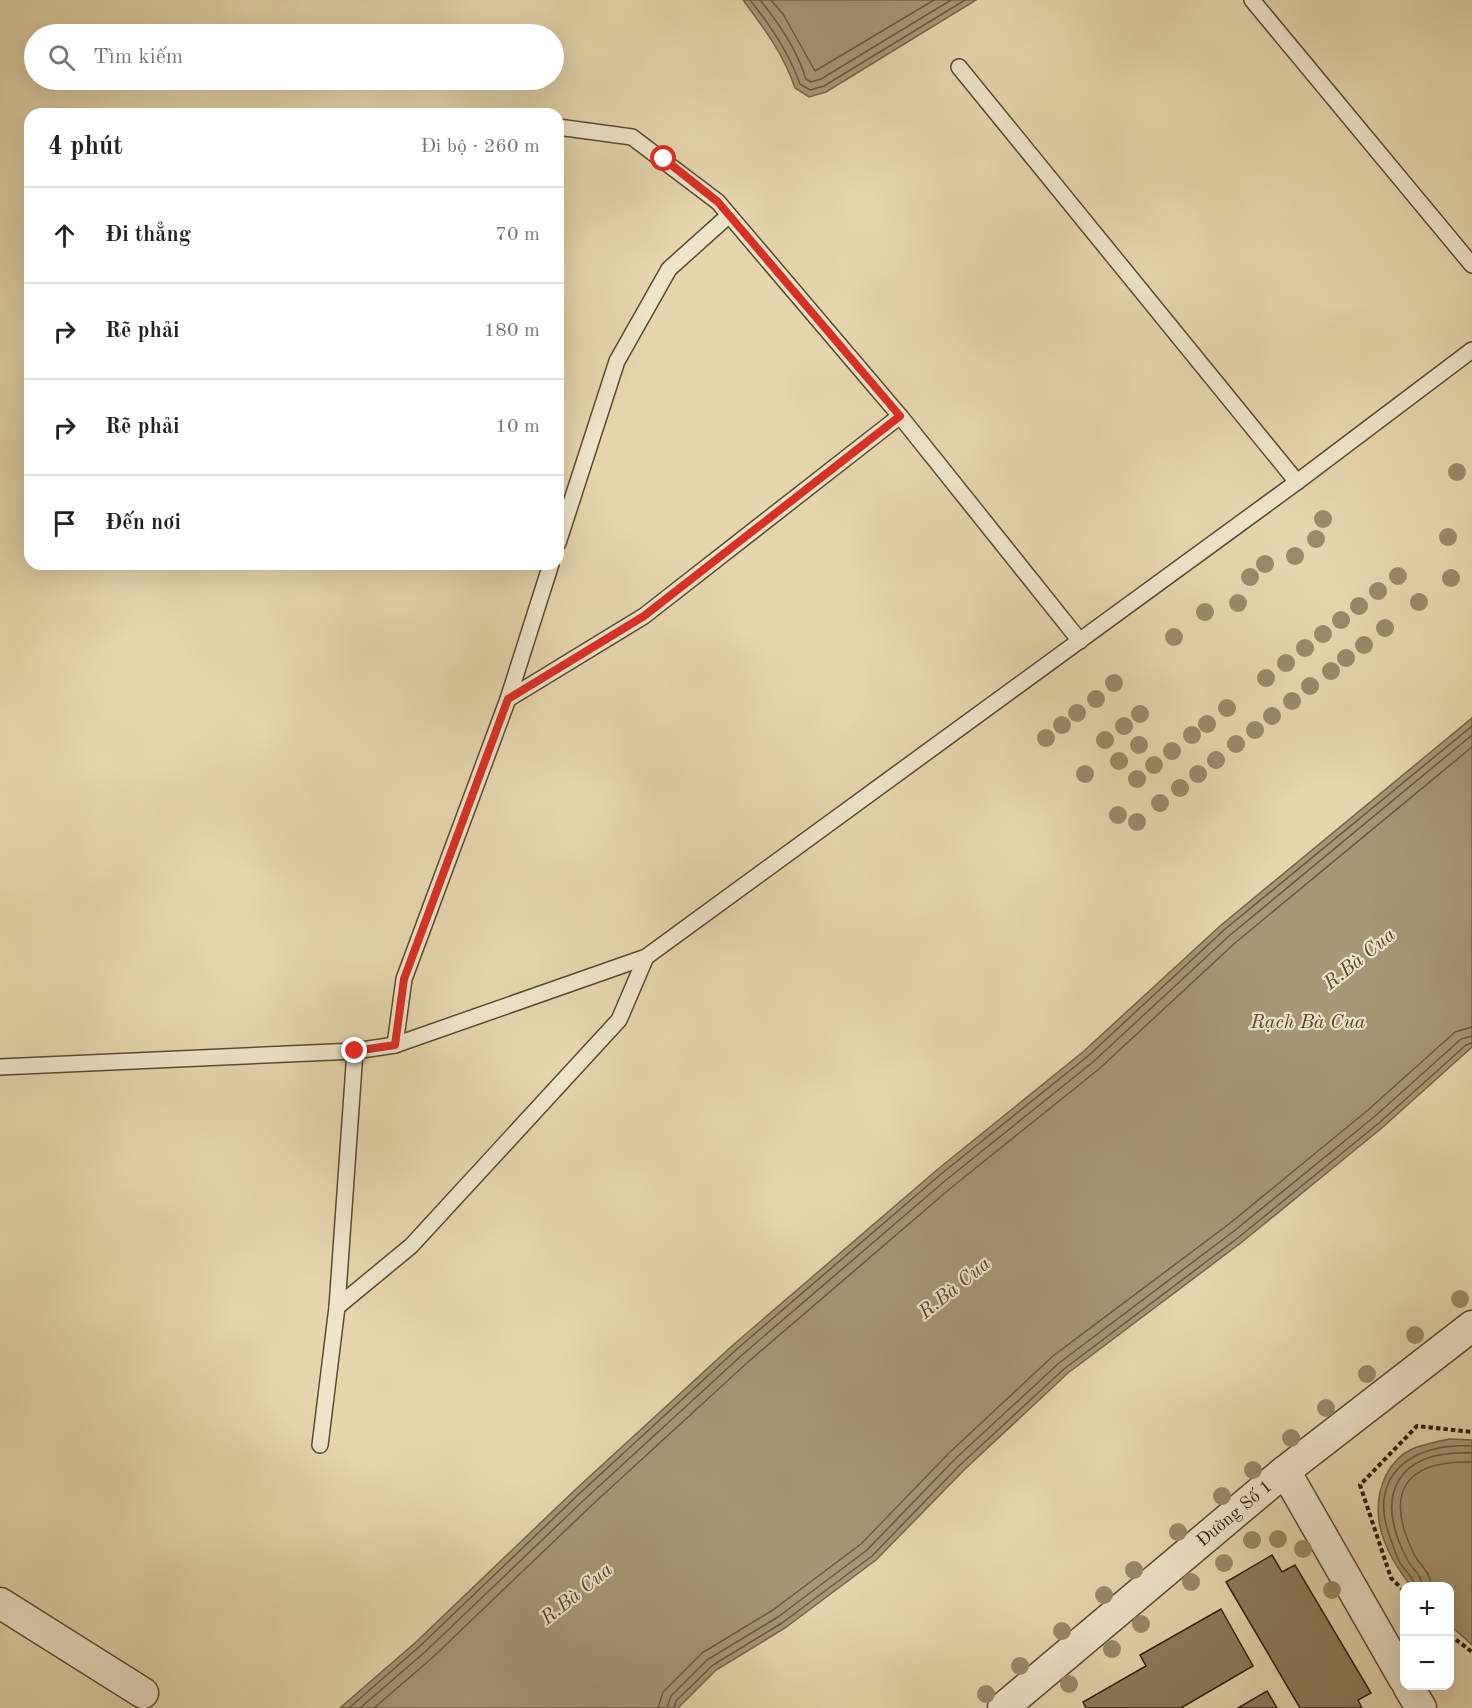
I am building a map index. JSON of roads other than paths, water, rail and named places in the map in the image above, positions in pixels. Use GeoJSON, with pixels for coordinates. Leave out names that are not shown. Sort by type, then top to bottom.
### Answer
{"type":"FeatureCollection","features":[{"type":"Feature","properties":{"kind":"street","name":"Đường Số 1"},"geometry":{"type":"LineString","coordinates":[[1003,1708],[1285,1471],[1472,1326]]}},
{"type":"Feature","properties":{"kind":"street"},"geometry":{"type":"LineString","coordinates":[[1285,1471],[1400,1672]]}},
{"type":"Feature","properties":{"kind":"street"},"geometry":{"type":"LineString","coordinates":[[0,1603],[143,1693]]}},
{"type":"Feature","properties":{"kind":"street"},"geometry":{"type":"LineString","coordinates":[[1410,1690],[1421,1708]]}},
{"type":"Feature","properties":{"kind":"lane"},"geometry":{"type":"LineString","coordinates":[[1252,0],[1472,265]]}},
{"type":"Feature","properties":{"kind":"lane"},"geometry":{"type":"LineString","coordinates":[[959,67],[1297,482]]}},
{"type":"Feature","properties":{"kind":"lane"},"geometry":{"type":"LineString","coordinates":[[564,128],[632,137],[718,202],[900,416],[1080,641]]}},
{"type":"Feature","properties":{"kind":"lane"},"geometry":{"type":"LineString","coordinates":[[564,524],[616,361],[669,269],[728,216]]}},
{"type":"Feature","properties":{"kind":"lane"},"geometry":{"type":"LineString","coordinates":[[0,1067],[355,1051],[395,1045],[646,957],[1297,482],[1472,350]]}},
{"type":"Feature","properties":{"kind":"lane"},"geometry":{"type":"LineString","coordinates":[[508,699],[644,616],[900,416]]}},
{"type":"Feature","properties":{"kind":"lane"},"geometry":{"type":"LineString","coordinates":[[395,1045],[404,979],[508,699],[549,570]]}},
{"type":"Feature","properties":{"kind":"lane"},"geometry":{"type":"LineString","coordinates":[[337,1307],[411,1246],[619,1020],[646,957]]}},
{"type":"Feature","properties":{"kind":"lane"},"geometry":{"type":"LineString","coordinates":[[320,1445],[337,1307],[355,1051]]}},
{"type":"Feature","properties":{"kind":"water"},"geometry":{"type":"Polygon","coordinates":[[[743,0],[976,0],[826,92],[809,97],[795,88],[766,31],[743,0]]]}},
{"type":"Feature","properties":{"kind":"water","name":"Rạch Bà Cua"},"geometry":{"type":"Polygon","coordinates":[[[1472,718],[1472,1047],[1383,1127],[1242,1242],[1068,1373],[965,1469],[876,1560],[785,1628],[716,1670],[678,1708],[340,1708],[416,1642],[576,1489],[733,1345],[938,1169],[1084,1051],[1220,926],[1472,718]]]}},
{"type":"Feature","properties":{"kind":"water"},"geometry":{"type":"Polygon","coordinates":[[[1449,1439],[1472,1440],[1472,1645],[1454,1629],[1454,1582],[1408,1582],[1393,1560],[1382,1533],[1378,1505],[1386,1475],[1404,1454],[1426,1444],[1449,1439]]]}},
{"type":"Feature","properties":{"kind":"water label","name":"R.Bà Cua"},"geometry":{"type":"Point","coordinates":[1359,958]}},
{"type":"Feature","properties":{"kind":"water label","name":"R.Bà Cua"},"geometry":{"type":"Point","coordinates":[954,1287]}},
{"type":"Feature","properties":{"kind":"water label","name":"R.Bà Cua"},"geometry":{"type":"Point","coordinates":[576,1593]}}]}
